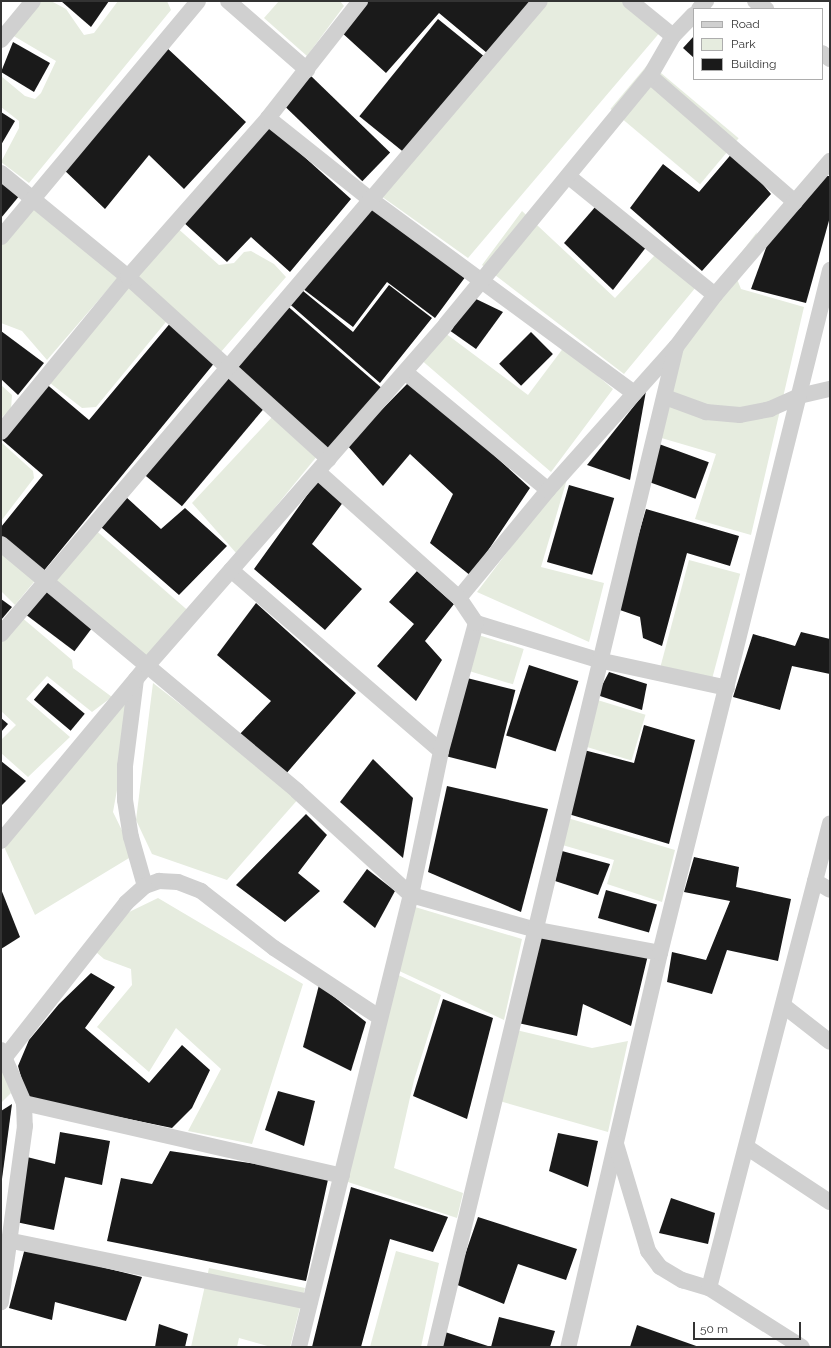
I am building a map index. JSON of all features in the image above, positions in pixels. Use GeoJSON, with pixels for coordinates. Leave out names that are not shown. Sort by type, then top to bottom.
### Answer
{"type":"FeatureCollection","features":[{"type":"Feature","properties":{"kind":"street"},"geometry":{"type":"LineString","coordinates":[[1,40],[33,1]]}},
{"type":"Feature","properties":{"kind":"street"},"geometry":{"type":"LineString","coordinates":[[1,237],[198,1]]}},
{"type":"Feature","properties":{"kind":"street"},"geometry":{"type":"LineString","coordinates":[[228,1],[306,70]]}},
{"type":"Feature","properties":{"kind":"street"},"geometry":{"type":"LineString","coordinates":[[1,432],[128,277],[268,118],[360,1]]}},
{"type":"Feature","properties":{"kind":"street"},"geometry":{"type":"LineString","coordinates":[[1,634],[540,1]]}},
{"type":"Feature","properties":{"kind":"street"},"geometry":{"type":"LineString","coordinates":[[630,1],[673,36]]}},
{"type":"Feature","properties":{"kind":"street"},"geometry":{"type":"LineString","coordinates":[[755,1],[765,8]]}},
{"type":"Feature","properties":{"kind":"street"},"geometry":{"type":"LineString","coordinates":[[1,841],[147,666],[405,372],[650,76],[673,36],[693,15]]}},
{"type":"Feature","properties":{"kind":"street"},"geometry":{"type":"LineString","coordinates":[[650,76],[795,202]]}},
{"type":"Feature","properties":{"kind":"street"},"geometry":{"type":"LineString","coordinates":[[268,118],[370,199],[634,393]]}},
{"type":"Feature","properties":{"kind":"street"},"geometry":{"type":"LineString","coordinates":[[460,598],[548,490],[676,347],[715,295],[830,161]]}},
{"type":"Feature","properties":{"kind":"street"},"geometry":{"type":"LineString","coordinates":[[1,173],[34,197],[128,277],[227,370],[330,459]]}},
{"type":"Feature","properties":{"kind":"street"},"geometry":{"type":"LineString","coordinates":[[568,176],[715,295]]}},
{"type":"Feature","properties":{"kind":"street"},"geometry":{"type":"LineString","coordinates":[[568,1347],[660,953],[830,270]]}},
{"type":"Feature","properties":{"kind":"street"},"geometry":{"type":"LineString","coordinates":[[435,1347],[533,929],[598,660],[665,398],[676,347]]}},
{"type":"Feature","properties":{"kind":"street"},"geometry":{"type":"LineString","coordinates":[[405,372],[548,490]]}},
{"type":"Feature","properties":{"kind":"street"},"geometry":{"type":"LineString","coordinates":[[665,398],[706,412],[740,414],[770,410],[799,396],[830,389]]}},
{"type":"Feature","properties":{"kind":"street"},"geometry":{"type":"LineString","coordinates":[[318,472],[460,598],[476,623],[598,660],[727,688]]}},
{"type":"Feature","properties":{"kind":"street"},"geometry":{"type":"LineString","coordinates":[[1,544],[297,791],[411,895],[533,929],[660,953]]}},
{"type":"Feature","properties":{"kind":"street"},"geometry":{"type":"LineString","coordinates":[[231,570],[441,751]]}},
{"type":"Feature","properties":{"kind":"street"},"geometry":{"type":"LineString","coordinates":[[299,1347],[342,1176],[379,1017],[411,895],[441,751],[476,623]]}},
{"type":"Feature","properties":{"kind":"street"},"geometry":{"type":"LineString","coordinates":[[136,679],[125,766],[125,800],[131,837],[145,886]]}},
{"type":"Feature","properties":{"kind":"street"},"geometry":{"type":"LineString","coordinates":[[709,1288],[748,1148],[830,823]]}},
{"type":"Feature","properties":{"kind":"street"},"geometry":{"type":"LineString","coordinates":[[815,881],[830,890]]}},
{"type":"Feature","properties":{"kind":"street"},"geometry":{"type":"LineString","coordinates":[[1,1302],[12,1241],[24,1144],[24,1103],[3,1053],[126,903],[145,886],[159,882],[178,882],[201,891],[274,948],[379,1017]]}},
{"type":"Feature","properties":{"kind":"street"},"geometry":{"type":"LineString","coordinates":[[784,1006],[830,1042]]}},
{"type":"Feature","properties":{"kind":"street"},"geometry":{"type":"LineString","coordinates":[[24,1103],[342,1176]]}},
{"type":"Feature","properties":{"kind":"street"},"geometry":{"type":"LineString","coordinates":[[616,1144],[648,1251],[660,1267],[682,1280],[709,1288],[802,1347]]}},
{"type":"Feature","properties":{"kind":"street"},"geometry":{"type":"LineString","coordinates":[[748,1148],[830,1202]]}},
{"type":"Feature","properties":{"kind":"street"},"geometry":{"type":"LineString","coordinates":[[12,1241],[310,1302]]}},
{"type":"Feature","properties":{"kind":"green space"},"geometry":{"type":"Polygon","coordinates":[[[41,1],[51,1],[66,9],[84,35],[94,33],[118,1],[167,1],[171,10],[29,183],[1,162],[19,128],[19,121],[1,107],[1,76],[25,96],[35,99],[41,93],[56,61],[12,35],[41,1]]]}},
{"type":"Feature","properties":{"kind":"green space"},"geometry":{"type":"Polygon","coordinates":[[[279,1],[340,1],[344,6],[307,56],[264,18],[279,1]]]}},
{"type":"Feature","properties":{"kind":"green space"},"geometry":{"type":"Polygon","coordinates":[[[542,1],[637,1],[667,24],[468,258],[374,191],[542,1]]]}},
{"type":"Feature","properties":{"kind":"green space"},"geometry":{"type":"Polygon","coordinates":[[[649,63],[739,138],[700,184],[610,109],[649,63]]]}},
{"type":"Feature","properties":{"kind":"green space"},"geometry":{"type":"Polygon","coordinates":[[[30,197],[122,273],[47,360],[22,331],[1,323],[1,232],[30,197]]]}},
{"type":"Feature","properties":{"kind":"green space"},"geometry":{"type":"Polygon","coordinates":[[[522,211],[615,298],[655,255],[696,287],[624,374],[482,265],[522,211]]]}},
{"type":"Feature","properties":{"kind":"green space"},"geometry":{"type":"Polygon","coordinates":[[[175,226],[219,265],[234,263],[244,252],[251,251],[274,264],[286,277],[220,353],[133,273],[175,226]]]}},
{"type":"Feature","properties":{"kind":"green space"},"geometry":{"type":"Polygon","coordinates":[[[757,232],[751,256],[737,279],[741,289],[804,307],[751,535],[695,519],[716,454],[658,437],[684,328],[757,232]]]}},
{"type":"Feature","properties":{"kind":"green space"},"geometry":{"type":"Polygon","coordinates":[[[127,279],[170,317],[96,407],[82,408],[50,383],[127,279]]]}},
{"type":"Feature","properties":{"kind":"green space"},"geometry":{"type":"Polygon","coordinates":[[[437,327],[528,395],[564,347],[613,389],[551,472],[412,352],[437,327]]]}},
{"type":"Feature","properties":{"kind":"green space"},"geometry":{"type":"Polygon","coordinates":[[[1,385],[12,395],[11,409],[1,418],[1,385]]]}},
{"type":"Feature","properties":{"kind":"green space"},"geometry":{"type":"Polygon","coordinates":[[[273,416],[318,455],[237,554],[192,503],[273,416]]]}},
{"type":"Feature","properties":{"kind":"green space"},"geometry":{"type":"Polygon","coordinates":[[[1,442],[33,471],[34,478],[1,521],[1,442]]]}},
{"type":"Feature","properties":{"kind":"green space"},"geometry":{"type":"Polygon","coordinates":[[[570,469],[541,567],[604,583],[589,642],[477,592],[570,469]]]}},
{"type":"Feature","properties":{"kind":"green space"},"geometry":{"type":"Polygon","coordinates":[[[92,527],[189,612],[146,661],[49,577],[92,527]]]}},
{"type":"Feature","properties":{"kind":"green space"},"geometry":{"type":"Polygon","coordinates":[[[1,548],[38,577],[15,605],[1,591],[1,548]]]}},
{"type":"Feature","properties":{"kind":"green space"},"geometry":{"type":"Polygon","coordinates":[[[689,560],[740,574],[711,682],[660,668],[689,560]]]}},
{"type":"Feature","properties":{"kind":"green space"},"geometry":{"type":"Polygon","coordinates":[[[20,616],[72,660],[73,668],[112,697],[92,712],[47,676],[26,699],[70,737],[28,777],[1,753],[1,740],[16,725],[1,711],[1,638],[20,616]]]}},
{"type":"Feature","properties":{"kind":"green space"},"geometry":{"type":"Polygon","coordinates":[[[475,634],[524,649],[513,684],[464,669],[475,634]]]}},
{"type":"Feature","properties":{"kind":"green space"},"geometry":{"type":"Polygon","coordinates":[[[153,683],[300,797],[227,880],[152,854],[136,820],[153,683]]]}},
{"type":"Feature","properties":{"kind":"green space"},"geometry":{"type":"Polygon","coordinates":[[[136,685],[113,812],[134,855],[35,915],[1,840],[136,685]]]}},
{"type":"Feature","properties":{"kind":"green space"},"geometry":{"type":"Polygon","coordinates":[[[591,698],[646,715],[631,761],[577,744],[591,698]]]}},
{"type":"Feature","properties":{"kind":"green space"},"geometry":{"type":"Polygon","coordinates":[[[561,816],[675,850],[662,902],[607,884],[614,860],[552,842],[561,816]]]}},
{"type":"Feature","properties":{"kind":"green space"},"geometry":{"type":"Polygon","coordinates":[[[158,898],[303,984],[252,1144],[188,1131],[221,1069],[176,1028],[149,1072],[97,1027],[132,985],[131,969],[104,959],[96,952],[127,913],[158,898]]]}},
{"type":"Feature","properties":{"kind":"green space"},"geometry":{"type":"Polygon","coordinates":[[[415,907],[522,939],[504,1020],[395,969],[415,907]]]}},
{"type":"Feature","properties":{"kind":"green space"},"geometry":{"type":"Polygon","coordinates":[[[394,973],[441,995],[414,1080],[394,1168],[463,1193],[457,1218],[345,1181],[394,973]]]}},
{"type":"Feature","properties":{"kind":"green space"},"geometry":{"type":"Polygon","coordinates":[[[512,1029],[592,1048],[628,1041],[608,1132],[496,1100],[512,1029]]]}},
{"type":"Feature","properties":{"kind":"green space"},"geometry":{"type":"Polygon","coordinates":[[[1,1062],[11,1093],[1,1103],[1,1062]]]}},
{"type":"Feature","properties":{"kind":"green space"},"geometry":{"type":"Polygon","coordinates":[[[396,1251],[439,1263],[421,1347],[370,1347],[396,1251]]]}},
{"type":"Feature","properties":{"kind":"green space"},"geometry":{"type":"Polygon","coordinates":[[[209,1268],[305,1288],[290,1347],[271,1347],[239,1338],[237,1347],[191,1347],[209,1268]]]}},
{"type":"Feature","properties":{"kind":"building"},"geometry":{"type":"Polygon","coordinates":[[[61,1],[109,1],[91,27],[61,1]]]}},
{"type":"Feature","properties":{"kind":"building"},"geometry":{"type":"Polygon","coordinates":[[[365,1],[531,1],[487,53],[439,13],[386,73],[340,31],[365,1]]]}},
{"type":"Feature","properties":{"kind":"building"},"geometry":{"type":"Polygon","coordinates":[[[438,19],[483,56],[404,153],[359,116],[438,19]]]}},
{"type":"Feature","properties":{"kind":"building"},"geometry":{"type":"Polygon","coordinates":[[[693,37],[693,57],[683,48],[693,37]]]}},
{"type":"Feature","properties":{"kind":"building"},"geometry":{"type":"Polygon","coordinates":[[[13,42],[50,63],[34,92],[1,72],[13,42]]]}},
{"type":"Feature","properties":{"kind":"building"},"geometry":{"type":"Polygon","coordinates":[[[166,47],[246,122],[184,189],[149,155],[105,209],[61,167],[166,47]]]}},
{"type":"Feature","properties":{"kind":"building"},"geometry":{"type":"Polygon","coordinates":[[[311,76],[390,152],[362,181],[283,105],[311,76]]]}},
{"type":"Feature","properties":{"kind":"building"},"geometry":{"type":"Polygon","coordinates":[[[1,112],[15,121],[1,145],[1,112]]]}},
{"type":"Feature","properties":{"kind":"building"},"geometry":{"type":"Polygon","coordinates":[[[269,125],[351,199],[290,272],[251,237],[227,262],[182,221],[269,125]]]}},
{"type":"Feature","properties":{"kind":"building"},"geometry":{"type":"Polygon","coordinates":[[[734,151],[771,194],[702,271],[630,208],[663,164],[699,192],[734,151]]]}},
{"type":"Feature","properties":{"kind":"building"},"geometry":{"type":"Polygon","coordinates":[[[825,176],[830,176],[830,217],[806,303],[751,289],[770,237],[825,176]]]}},
{"type":"Feature","properties":{"kind":"building"},"geometry":{"type":"Polygon","coordinates":[[[1,180],[20,195],[1,218],[1,180]]]}},
{"type":"Feature","properties":{"kind":"building"},"geometry":{"type":"Polygon","coordinates":[[[370,200],[466,276],[435,318],[387,282],[353,327],[298,285],[370,200]]]}},
{"type":"Feature","properties":{"kind":"building"},"geometry":{"type":"Polygon","coordinates":[[[596,206],[647,246],[613,290],[564,243],[596,206]]]}},
{"type":"Feature","properties":{"kind":"building"},"geometry":{"type":"Polygon","coordinates":[[[389,285],[432,318],[380,383],[285,300],[297,286],[353,332],[389,285]]]}},
{"type":"Feature","properties":{"kind":"building"},"geometry":{"type":"Polygon","coordinates":[[[474,298],[503,312],[476,349],[449,330],[474,298]]]}},
{"type":"Feature","properties":{"kind":"building"},"geometry":{"type":"Polygon","coordinates":[[[284,303],[381,388],[328,450],[230,365],[284,303]]]}},
{"type":"Feature","properties":{"kind":"building"},"geometry":{"type":"Polygon","coordinates":[[[172,321],[216,361],[42,573],[1,540],[1,527],[43,475],[1,439],[44,382],[89,420],[172,321]]]}},
{"type":"Feature","properties":{"kind":"building"},"geometry":{"type":"Polygon","coordinates":[[[1,331],[44,363],[18,395],[1,379],[1,331]]]}},
{"type":"Feature","properties":{"kind":"building"},"geometry":{"type":"Polygon","coordinates":[[[531,332],[553,354],[521,386],[499,364],[531,332]]]}},
{"type":"Feature","properties":{"kind":"building"},"geometry":{"type":"Polygon","coordinates":[[[225,374],[265,407],[182,506],[142,473],[225,374]]]}},
{"type":"Feature","properties":{"kind":"building"},"geometry":{"type":"Polygon","coordinates":[[[411,380],[530,488],[471,576],[430,543],[453,494],[410,454],[383,486],[347,445],[411,380]]]}},
{"type":"Feature","properties":{"kind":"building"},"geometry":{"type":"Polygon","coordinates":[[[646,391],[630,480],[587,465],[646,391]]]}},
{"type":"Feature","properties":{"kind":"building"},"geometry":{"type":"Polygon","coordinates":[[[659,444],[709,462],[695,499],[646,481],[659,444]]]}},
{"type":"Feature","properties":{"kind":"building"},"geometry":{"type":"Polygon","coordinates":[[[318,480],[344,501],[312,544],[362,589],[325,630],[254,569],[318,480]]]}},
{"type":"Feature","properties":{"kind":"building"},"geometry":{"type":"Polygon","coordinates":[[[569,485],[614,498],[592,575],[547,562],[569,485]]]}},
{"type":"Feature","properties":{"kind":"building"},"geometry":{"type":"Polygon","coordinates":[[[125,496],[161,529],[185,508],[227,546],[179,595],[101,527],[125,496]]]}},
{"type":"Feature","properties":{"kind":"building"},"geometry":{"type":"Polygon","coordinates":[[[646,509],[739,536],[730,566],[687,553],[662,646],[643,638],[640,617],[617,609],[646,509]]]}},
{"type":"Feature","properties":{"kind":"building"},"geometry":{"type":"Polygon","coordinates":[[[417,571],[454,604],[425,641],[442,660],[416,701],[377,666],[414,624],[389,602],[417,571]]]}},
{"type":"Feature","properties":{"kind":"building"},"geometry":{"type":"Polygon","coordinates":[[[42,588],[93,627],[74,651],[23,613],[42,588]]]}},
{"type":"Feature","properties":{"kind":"building"},"geometry":{"type":"Polygon","coordinates":[[[1,599],[12,607],[1,620],[1,599]]]}},
{"type":"Feature","properties":{"kind":"building"},"geometry":{"type":"Polygon","coordinates":[[[256,603],[356,693],[285,775],[239,735],[271,701],[217,655],[256,603]]]}},
{"type":"Feature","properties":{"kind":"building"},"geometry":{"type":"Polygon","coordinates":[[[801,632],[830,639],[830,674],[792,666],[780,710],[733,697],[753,634],[795,646],[801,632]]]}},
{"type":"Feature","properties":{"kind":"building"},"geometry":{"type":"Polygon","coordinates":[[[529,665],[578,681],[556,751],[506,735],[529,665]]]}},
{"type":"Feature","properties":{"kind":"building"},"geometry":{"type":"Polygon","coordinates":[[[609,672],[647,684],[642,710],[597,695],[609,672]]]}},
{"type":"Feature","properties":{"kind":"building"},"geometry":{"type":"Polygon","coordinates":[[[463,677],[515,690],[496,769],[443,756],[463,677]]]}},
{"type":"Feature","properties":{"kind":"building"},"geometry":{"type":"Polygon","coordinates":[[[48,683],[85,714],[71,731],[34,700],[48,683]]]}},
{"type":"Feature","properties":{"kind":"building"},"geometry":{"type":"Polygon","coordinates":[[[1,718],[8,724],[1,732],[1,718]]]}},
{"type":"Feature","properties":{"kind":"building"},"geometry":{"type":"Polygon","coordinates":[[[644,725],[695,740],[669,844],[565,813],[580,749],[634,763],[644,725]]]}},
{"type":"Feature","properties":{"kind":"building"},"geometry":{"type":"Polygon","coordinates":[[[373,759],[413,798],[403,858],[340,802],[373,759]]]}},
{"type":"Feature","properties":{"kind":"building"},"geometry":{"type":"Polygon","coordinates":[[[1,761],[26,781],[1,806],[1,761]]]}},
{"type":"Feature","properties":{"kind":"building"},"geometry":{"type":"Polygon","coordinates":[[[447,786],[548,809],[521,912],[428,872],[447,786]]]}},
{"type":"Feature","properties":{"kind":"building"},"geometry":{"type":"Polygon","coordinates":[[[306,814],[327,835],[298,873],[320,891],[285,922],[236,885],[306,814]]]}},
{"type":"Feature","properties":{"kind":"building"},"geometry":{"type":"Polygon","coordinates":[[[562,851],[610,864],[598,895],[555,881],[562,851]]]}},
{"type":"Feature","properties":{"kind":"building"},"geometry":{"type":"Polygon","coordinates":[[[694,857],[739,867],[736,887],[791,899],[778,961],[727,950],[712,994],[667,982],[672,952],[706,960],[730,901],[684,892],[694,857]]]}},
{"type":"Feature","properties":{"kind":"building"},"geometry":{"type":"Polygon","coordinates":[[[367,869],[395,891],[375,928],[343,902],[367,869]]]}},
{"type":"Feature","properties":{"kind":"building"},"geometry":{"type":"Polygon","coordinates":[[[1,889],[20,937],[1,949],[1,889]]]}},
{"type":"Feature","properties":{"kind":"building"},"geometry":{"type":"Polygon","coordinates":[[[606,890],[657,905],[649,932],[598,918],[606,890]]]}},
{"type":"Feature","properties":{"kind":"building"},"geometry":{"type":"Polygon","coordinates":[[[541,932],[648,955],[631,1026],[583,1004],[577,1036],[518,1023],[541,932]]]}},
{"type":"Feature","properties":{"kind":"building"},"geometry":{"type":"Polygon","coordinates":[[[91,973],[115,987],[85,1028],[149,1083],[182,1045],[210,1070],[192,1108],[172,1128],[27,1098],[18,1066],[29,1040],[59,1004],[91,973]]]}},
{"type":"Feature","properties":{"kind":"building"},"geometry":{"type":"Polygon","coordinates":[[[319,985],[366,1022],[351,1071],[303,1047],[319,985]]]}},
{"type":"Feature","properties":{"kind":"building"},"geometry":{"type":"Polygon","coordinates":[[[443,999],[493,1018],[467,1119],[413,1096],[443,999]]]}},
{"type":"Feature","properties":{"kind":"building"},"geometry":{"type":"Polygon","coordinates":[[[278,1091],[315,1101],[304,1146],[265,1130],[278,1091]]]}},
{"type":"Feature","properties":{"kind":"building"},"geometry":{"type":"Polygon","coordinates":[[[12,1104],[2,1179],[1,1179],[1,1111],[12,1104]]]}},
{"type":"Feature","properties":{"kind":"building"},"geometry":{"type":"Polygon","coordinates":[[[60,1132],[110,1141],[102,1185],[65,1177],[54,1230],[16,1222],[27,1157],[55,1164],[60,1132]]]}},
{"type":"Feature","properties":{"kind":"building"},"geometry":{"type":"Polygon","coordinates":[[[558,1133],[598,1141],[588,1187],[549,1171],[558,1133]]]}},
{"type":"Feature","properties":{"kind":"building"},"geometry":{"type":"Polygon","coordinates":[[[170,1151],[329,1175],[306,1281],[107,1241],[121,1178],[152,1184],[170,1151]]]}},
{"type":"Feature","properties":{"kind":"building"},"geometry":{"type":"Polygon","coordinates":[[[351,1187],[448,1217],[433,1252],[390,1239],[361,1347],[312,1347],[351,1187]]]}},
{"type":"Feature","properties":{"kind":"building"},"geometry":{"type":"Polygon","coordinates":[[[671,1198],[715,1213],[708,1244],[659,1233],[671,1198]]]}},
{"type":"Feature","properties":{"kind":"building"},"geometry":{"type":"Polygon","coordinates":[[[478,1217],[577,1249],[566,1280],[518,1264],[504,1304],[455,1284],[478,1217]]]}},
{"type":"Feature","properties":{"kind":"building"},"geometry":{"type":"Polygon","coordinates":[[[25,1248],[142,1277],[126,1321],[55,1302],[52,1320],[9,1308],[25,1248]]]}},
{"type":"Feature","properties":{"kind":"building"},"geometry":{"type":"Polygon","coordinates":[[[499,1317],[555,1331],[550,1347],[491,1347],[499,1317]]]}},
{"type":"Feature","properties":{"kind":"building"},"geometry":{"type":"Polygon","coordinates":[[[159,1324],[188,1334],[185,1347],[155,1347],[159,1324]]]}},
{"type":"Feature","properties":{"kind":"building"},"geometry":{"type":"Polygon","coordinates":[[[637,1325],[699,1347],[630,1347],[637,1325]]]}},
{"type":"Feature","properties":{"kind":"building"},"geometry":{"type":"Polygon","coordinates":[[[445,1332],[491,1347],[441,1347],[445,1332]]]}}]}
